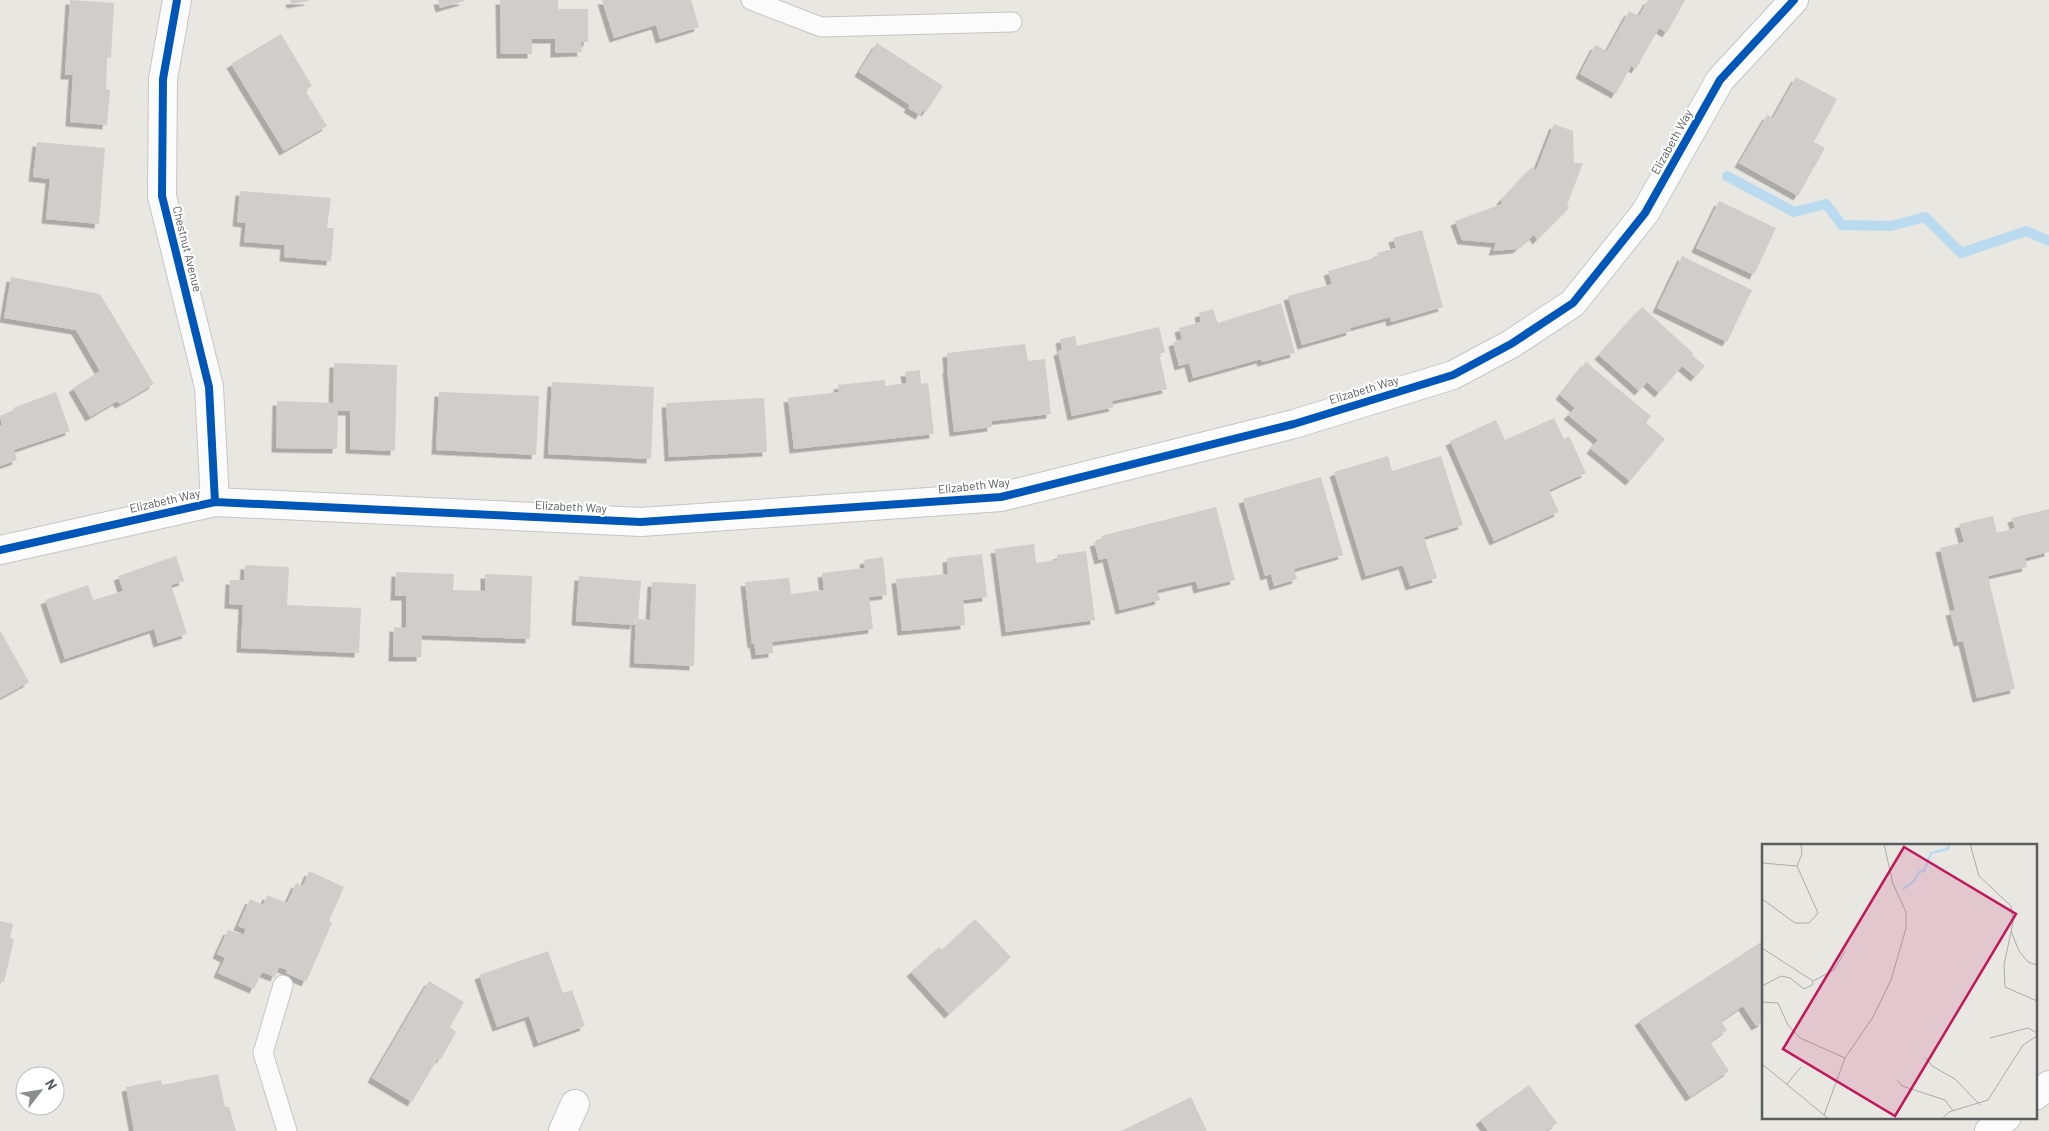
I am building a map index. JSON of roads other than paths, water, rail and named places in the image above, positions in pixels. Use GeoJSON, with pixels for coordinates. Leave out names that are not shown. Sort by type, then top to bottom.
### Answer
{"type":"FeatureCollection","features":[{"type":"Feature","properties":{"kind":"street","name":"Chestnut Avenue"},"geometry":{"type":"LineString","coordinates":[[177,0],[163,79],[162,196],[209,387],[215,502]]}},
{"type":"Feature","properties":{"kind":"street","name":"Elizabeth Way"},"geometry":{"type":"LineString","coordinates":[[0,550],[215,502],[642,522],[1001,497],[1294,424],[1453,375],[1511,344],[1573,303],[1645,213],[1720,80],[1794,0]]}},
{"type":"Feature","properties":{"kind":"street"},"geometry":{"type":"LineString","coordinates":[[2036,1095],[2049,1085]]}},
{"type":"Feature","properties":{"kind":"street"},"geometry":{"type":"LineString","coordinates":[[562,1131],[575,1104]]}},
{"type":"Feature","properties":{"kind":"street"},"geometry":{"type":"LineString","coordinates":[[1989,1131],[2006,1118]]}},
{"type":"Feature","properties":{"kind":"lane"},"geometry":{"type":"LineString","coordinates":[[751,0],[821,27],[1012,22]]}},
{"type":"Feature","properties":{"kind":"lane"},"geometry":{"type":"LineString","coordinates":[[283,985],[263,1053],[287,1131]]}},
{"type":"Feature","properties":{"kind":"waterway"},"geometry":{"type":"LineString","coordinates":[[1727,176],[1794,212],[1826,204],[1842,225],[1891,226],[1925,217],[1961,253],[2026,231],[2049,241]]}}]}
